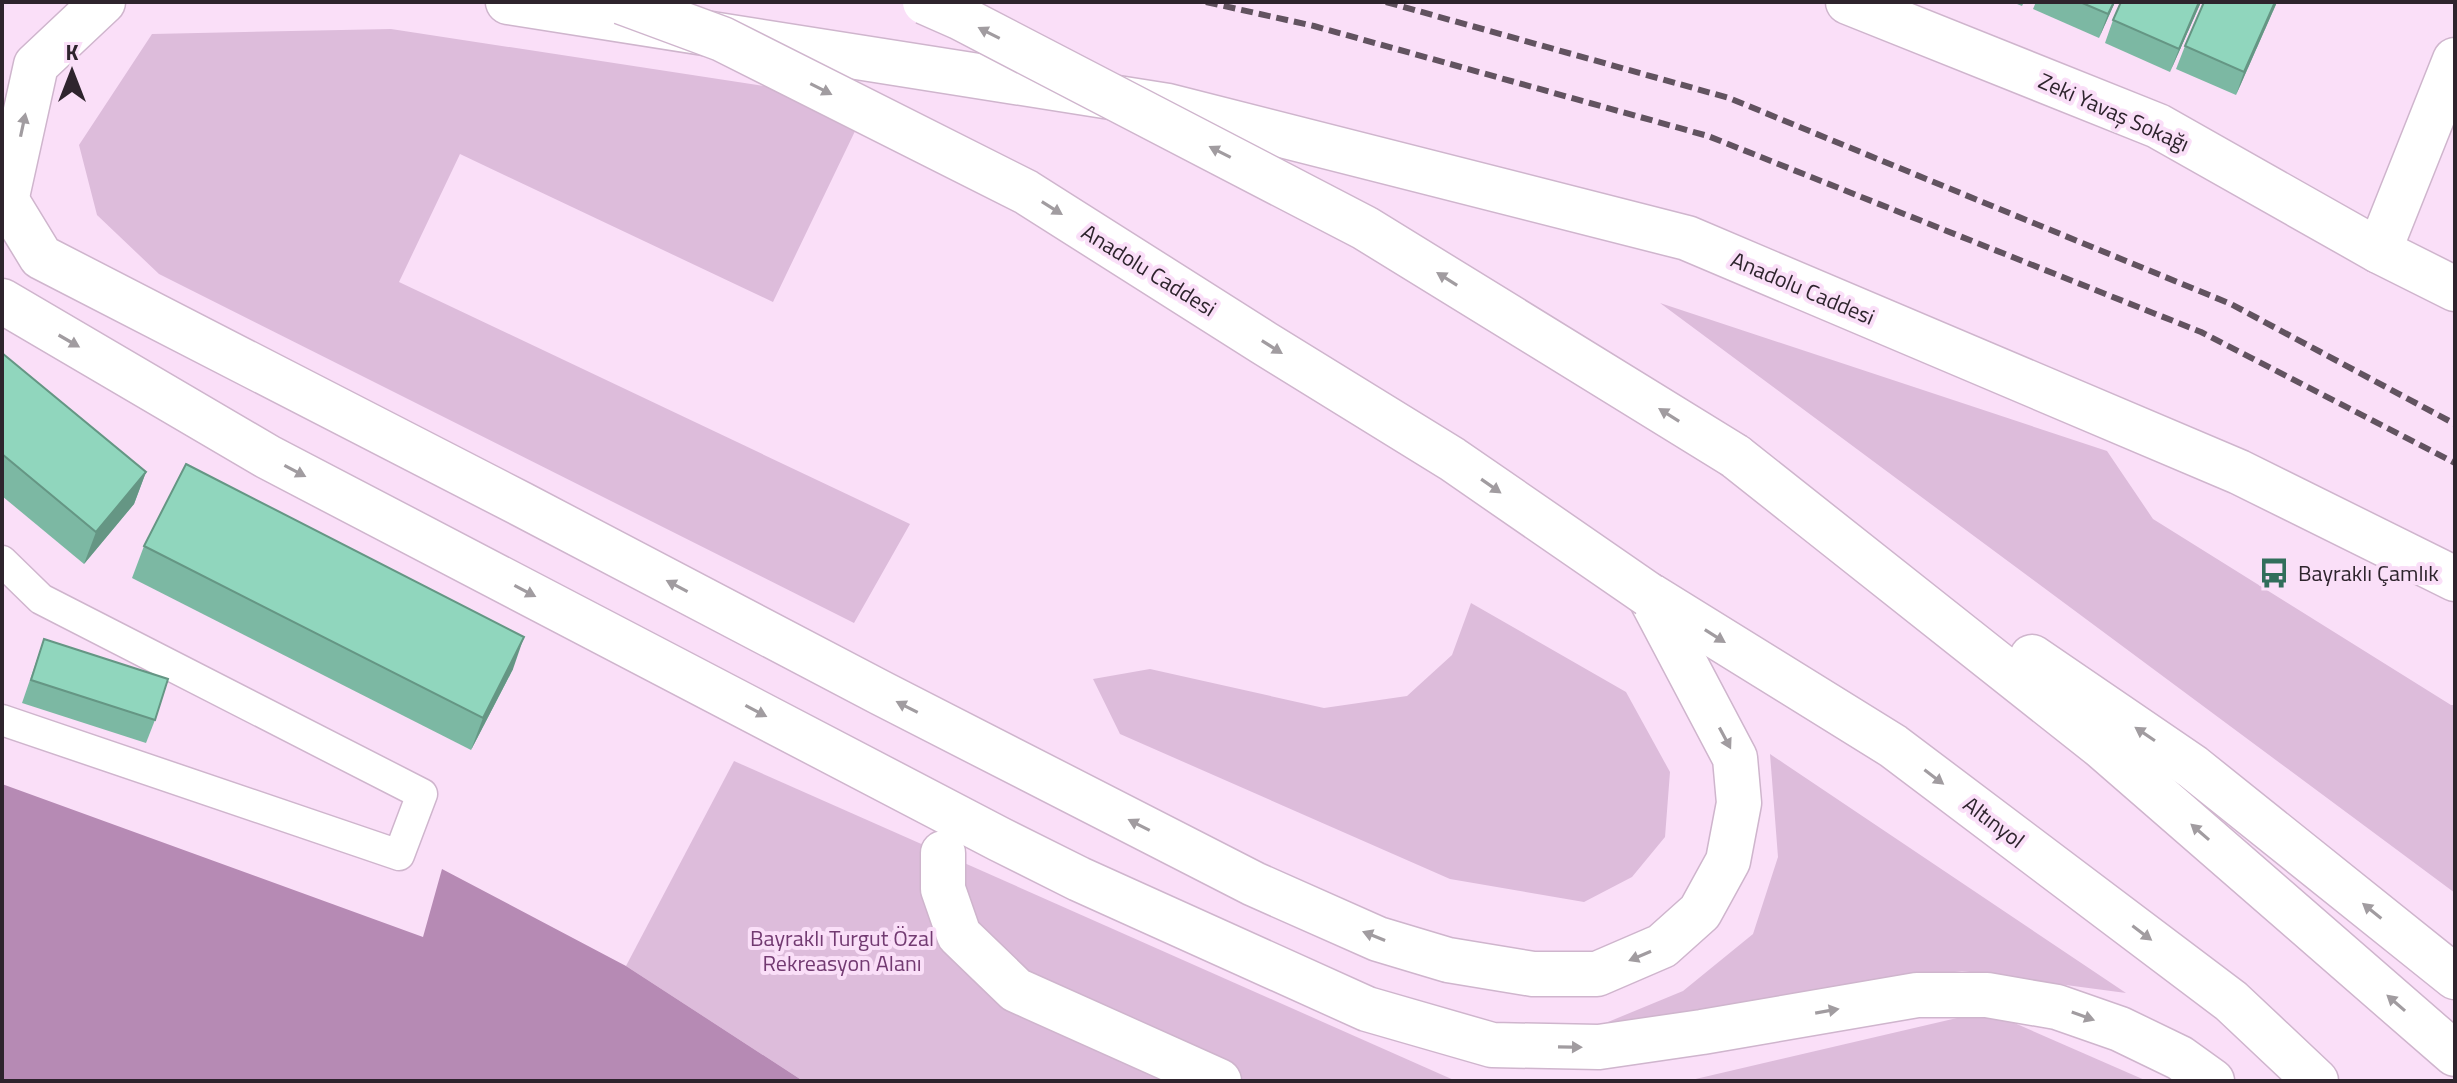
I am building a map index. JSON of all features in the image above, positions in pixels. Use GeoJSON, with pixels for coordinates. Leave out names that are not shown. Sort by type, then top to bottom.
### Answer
{"type":"FeatureCollection","features":[{"type":"Feature","properties":{"kind":"main road"},"geometry":{"type":"LineString","coordinates":[[103,2],[36,65],[4,197],[41,257],[1254,884],[1378,939],[1448,960],[1533,974],[1597,974],[1662,946],[1700,912],[1728,861],[1739,803],[1735,758],[1649,595]]}},
{"type":"Feature","properties":{"kind":"main road","name":"Anadolu Caddesi"},"geometry":{"type":"LineString","coordinates":[[508,2],[1168,106],[1687,238],[2239,472],[2455,579]]}},
{"type":"Feature","properties":{"kind":"main road","name":"Anadolu Caddesi"},"geometry":{"type":"LineString","coordinates":[[622,2],[722,39],[1026,192],[1452,459],[1649,595]]}},
{"type":"Feature","properties":{"kind":"main road"},"geometry":{"type":"LineString","coordinates":[[925,2],[1365,228],[1735,456],[2193,767],[2455,977]]}},
{"type":"Feature","properties":{"kind":"main road","name":"Zeki Yavaş Sokağı"},"geometry":{"type":"LineString","coordinates":[[1848,2],[1906,13],[2158,126],[2379,251],[2455,289]]}},
{"type":"Feature","properties":{"kind":"main road"},"geometry":{"type":"LineString","coordinates":[[2379,251],[2455,60]]}},
{"type":"Feature","properties":{"kind":"main road"},"geometry":{"type":"LineString","coordinates":[[2,301],[268,457],[999,839],[1079,879],[1367,1009],[1492,1045],[1599,1047],[1917,995],[1987,995],[2057,1007],[2120,1029],[2180,1058],[2212,1081]]}},
{"type":"Feature","properties":{"kind":"main road"},"geometry":{"type":"LineString","coordinates":[[1735,456],[2101,746],[2455,1054]]}},
{"type":"Feature","properties":{"kind":"main road","name":"Altınyol"},"geometry":{"type":"LineString","coordinates":[[1649,595],[1893,746],[2231,1001],[2316,1081]]}},
{"type":"Feature","properties":{"kind":"main road"},"geometry":{"type":"LineString","coordinates":[[943,853],[943,889],[959,935],[1016,990],[1219,1081]]}},
{"type":"Feature","properties":{"kind":"lane"},"geometry":{"type":"LineString","coordinates":[[2,561],[41,599],[422,794],[399,855],[2,720]]}},
{"type":"Feature","properties":{"kind":"green space"},"geometry":{"type":"Polygon","coordinates":[[[391,29],[869,102],[773,302],[460,154],[399,282],[910,524],[854,623],[159,274],[97,215],[79,145],[152,34],[391,29]]]}},
{"type":"Feature","properties":{"kind":"green space"},"geometry":{"type":"Polygon","coordinates":[[[1660,303],[2107,451],[2153,519],[2455,705],[2455,893],[1660,303]]]}},
{"type":"Feature","properties":{"kind":"green space"},"geometry":{"type":"Polygon","coordinates":[[[1471,603],[1626,692],[1670,772],[1665,837],[1632,877],[1584,902],[1450,879],[1120,734],[1093,679],[1150,669],[1324,708],[1407,696],[1452,655],[1471,603]]]}},
{"type":"Feature","properties":{"kind":"green space"},"geometry":{"type":"Polygon","coordinates":[[[1770,754],[2126,993],[1962,971],[1591,1029],[1683,991],[1753,934],[1778,857],[1770,754]]]}},
{"type":"Feature","properties":{"kind":"green space","name":"Bayraklı Turgut Özal Rekreasyon Alanı"},"geometry":{"type":"Polygon","coordinates":[[[734,761],[1456,1081],[803,1081],[626,966],[734,761]]]}},
{"type":"Feature","properties":{"kind":"green space"},"geometry":{"type":"Polygon","coordinates":[[[1987,1011],[2147,1081],[1687,1081],[1987,1011]]]}},
{"type":"Feature","properties":{"kind":"shaded area"},"geometry":{"type":"Polygon","coordinates":[[[2,784],[423,937],[442,869],[626,966],[803,1081],[2,1081],[2,784]]]}},
{"type":"Feature","properties":{"kind":"building"},"geometry":{"type":"Polygon","coordinates":[[[2080,2],[2114,2],[2108,14],[2080,2]]]}},
{"type":"Feature","properties":{"kind":"building"},"geometry":{"type":"Polygon","coordinates":[[[2121,2],[2199,2],[2179,49],[2113,20],[2121,2]]]}},
{"type":"Feature","properties":{"kind":"building"},"geometry":{"type":"Polygon","coordinates":[[[2204,2],[2275,2],[2244,72],[2185,46],[2204,2]]]}},
{"type":"Feature","properties":{"kind":"building"},"geometry":{"type":"Polygon","coordinates":[[[2,353],[146,472],[96,532],[2,454],[2,353]]]}},
{"type":"Feature","properties":{"kind":"building"},"geometry":{"type":"Polygon","coordinates":[[[186,464],[524,637],[483,718],[144,546],[186,464]]]}},
{"type":"Feature","properties":{"kind":"building"},"geometry":{"type":"Polygon","coordinates":[[[44,639],[168,679],[155,720],[31,680],[44,639]]]}},
{"type":"Feature","properties":{"kind":"railway"},"geometry":{"type":"LineString","coordinates":[[1206,2],[1314,26],[1708,136],[2201,332],[2455,463]]}},
{"type":"Feature","properties":{"kind":"railway"},"geometry":{"type":"LineString","coordinates":[[1386,2],[1729,98],[2231,304],[2455,424]]}},
{"type":"Feature","properties":{"kind":"place","name":"Bayraklı Çamlık"},"geometry":{"type":"Point","coordinates":[2274,573]}}]}
